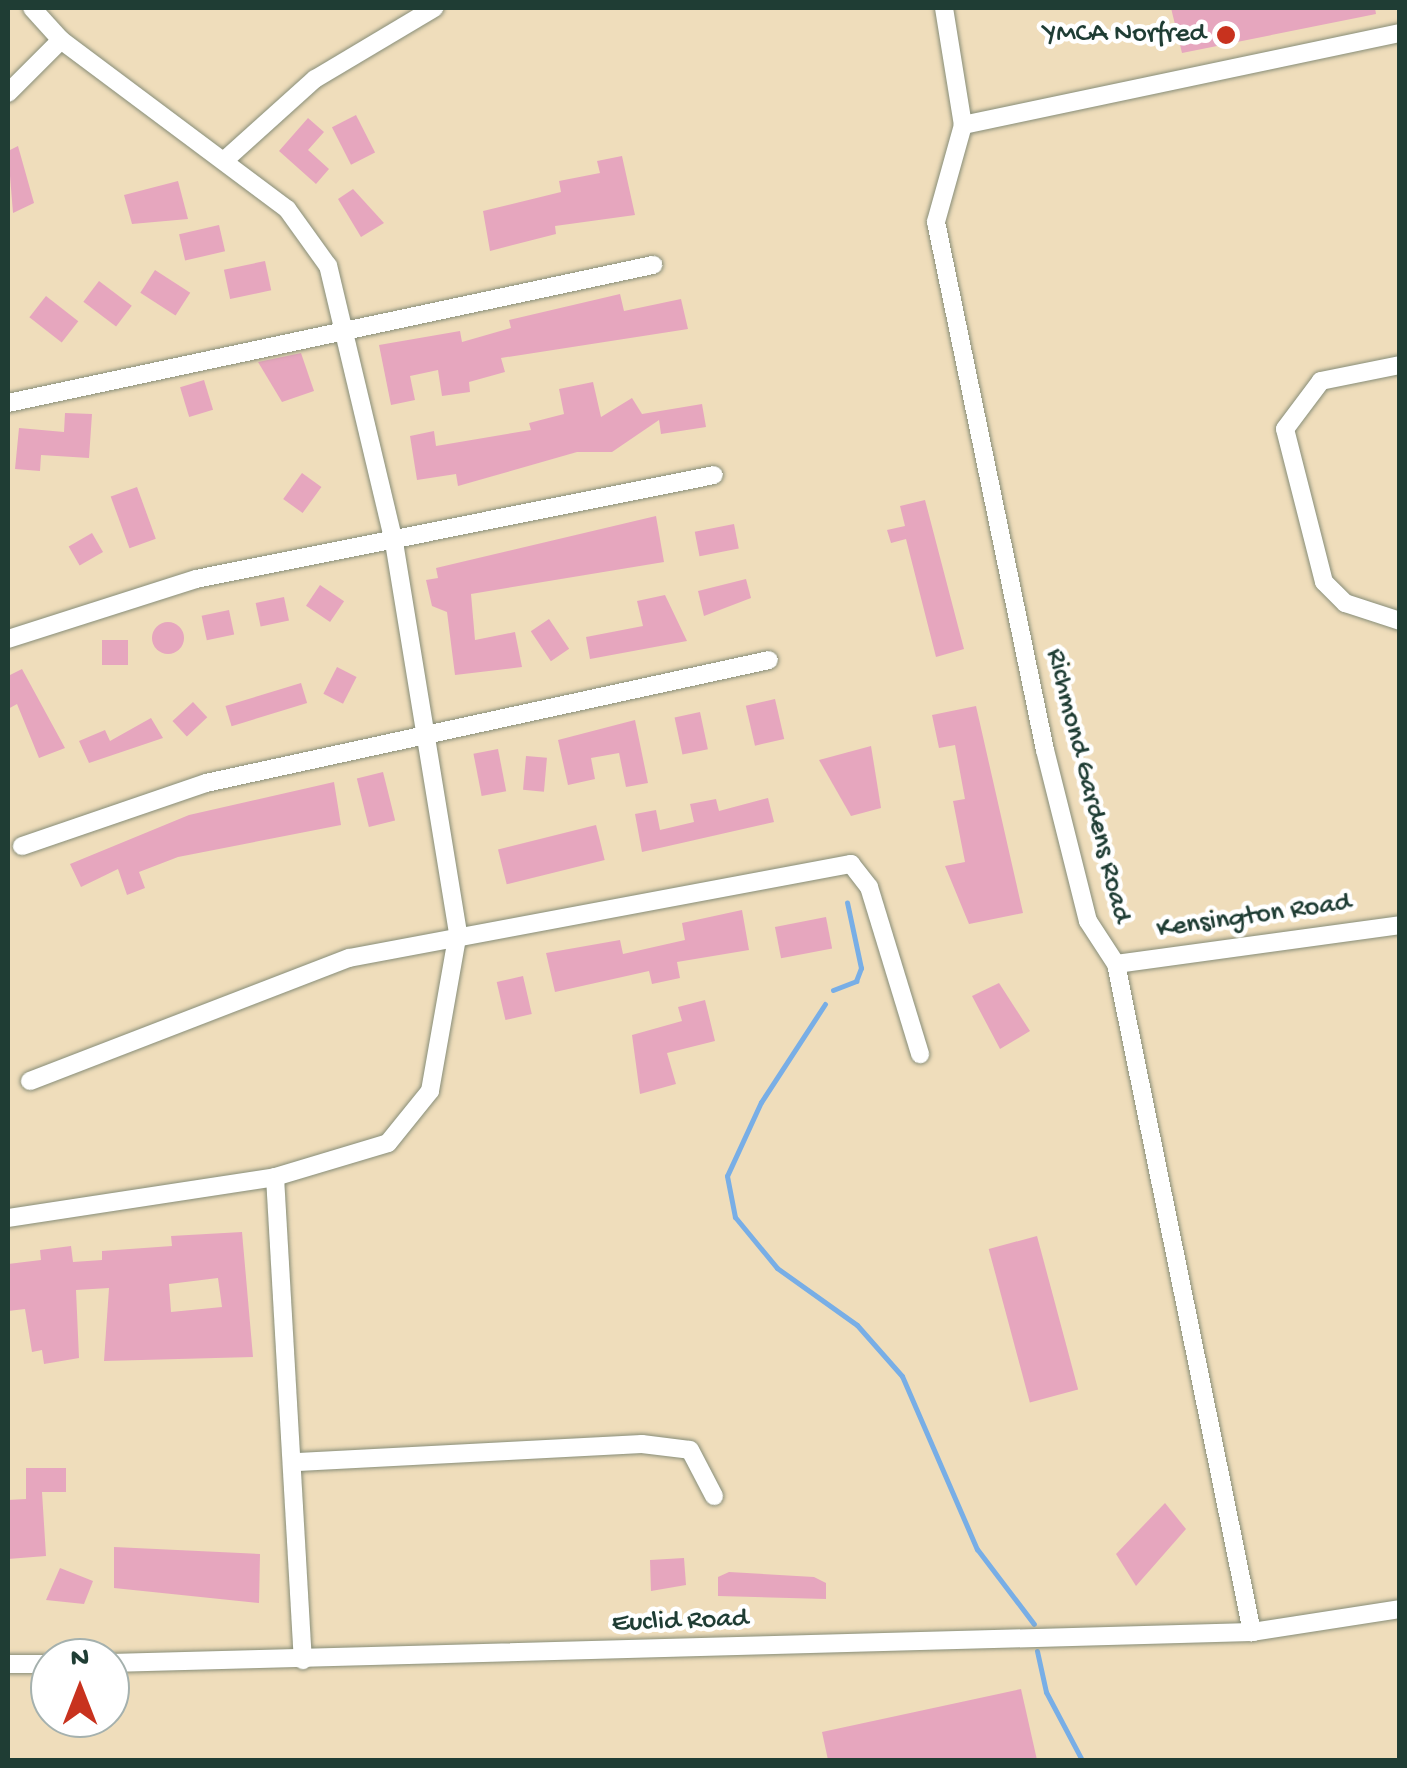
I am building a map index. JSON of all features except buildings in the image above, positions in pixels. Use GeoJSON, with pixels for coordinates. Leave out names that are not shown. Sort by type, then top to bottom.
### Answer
{"type":"FeatureCollection","features":[{"type":"Feature","properties":{"kind":"street"},"geometry":{"type":"LineString","coordinates":[[8,1218],[276,1177],[369,1154],[415,1118],[442,1049],[458,932],[393,538],[348,323],[299,222],[226,159],[60,40],[32,8]]}},
{"type":"Feature","properties":{"kind":"street"},"geometry":{"type":"LineString","coordinates":[[226,159],[315,79],[434,8]]}},
{"type":"Feature","properties":{"kind":"street","name":"Richmond Gardens Road"},"geometry":{"type":"LineString","coordinates":[[944,8],[962,125],[936,222],[1045,750],[1088,920],[1116,964],[1252,1632]]}},
{"type":"Feature","properties":{"kind":"street"},"geometry":{"type":"LineString","coordinates":[[962,125],[1400,33]]}},
{"type":"Feature","properties":{"kind":"street"},"geometry":{"type":"LineString","coordinates":[[8,92],[60,40]]}},
{"type":"Feature","properties":{"kind":"street"},"geometry":{"type":"LineString","coordinates":[[8,404],[348,323],[652,265]]}},
{"type":"Feature","properties":{"kind":"street"},"geometry":{"type":"LineString","coordinates":[[1400,365],[1320,381],[1286,429],[1324,582],[1346,604],[1400,621]]}},
{"type":"Feature","properties":{"kind":"street"},"geometry":{"type":"LineString","coordinates":[[8,639],[145,591],[714,475]]}},
{"type":"Feature","properties":{"kind":"street"},"geometry":{"type":"LineString","coordinates":[[22,846],[206,783],[427,738],[769,660]]}},
{"type":"Feature","properties":{"kind":"street"},"geometry":{"type":"LineString","coordinates":[[30,1081],[348,958],[458,932],[851,864],[870,887],[920,1054]]}},
{"type":"Feature","properties":{"kind":"street","name":"Kensington Road"},"geometry":{"type":"LineString","coordinates":[[1116,964],[1400,925]]}},
{"type":"Feature","properties":{"kind":"street"},"geometry":{"type":"LineString","coordinates":[[276,1177],[298,1462],[303,1660]]}},
{"type":"Feature","properties":{"kind":"street"},"geometry":{"type":"LineString","coordinates":[[298,1462],[642,1444],[690,1450],[714,1496]]}},
{"type":"Feature","properties":{"kind":"street","name":"Euclid Road"},"geometry":{"type":"LineString","coordinates":[[130,1663],[1252,1632],[1400,1609]]}},
{"type":"Feature","properties":{"kind":"waterway"},"geometry":{"type":"LineString","coordinates":[[833,990],[856,981],[861,968],[847,902]]}},
{"type":"Feature","properties":{"kind":"waterway"},"geometry":{"type":"LineString","coordinates":[[825,1004],[761,1102],[727,1176],[735,1217],[777,1268],[857,1325],[902,1376],[977,1549],[1034,1624]]}},
{"type":"Feature","properties":{"kind":"waterway"},"geometry":{"type":"LineString","coordinates":[[1037,1651],[1046,1692],[1082,1760]]}},
{"type":"Feature","properties":{"kind":"place","name":"YMCA Norfred"},"geometry":{"type":"Point","coordinates":[1226,35]}}]}
